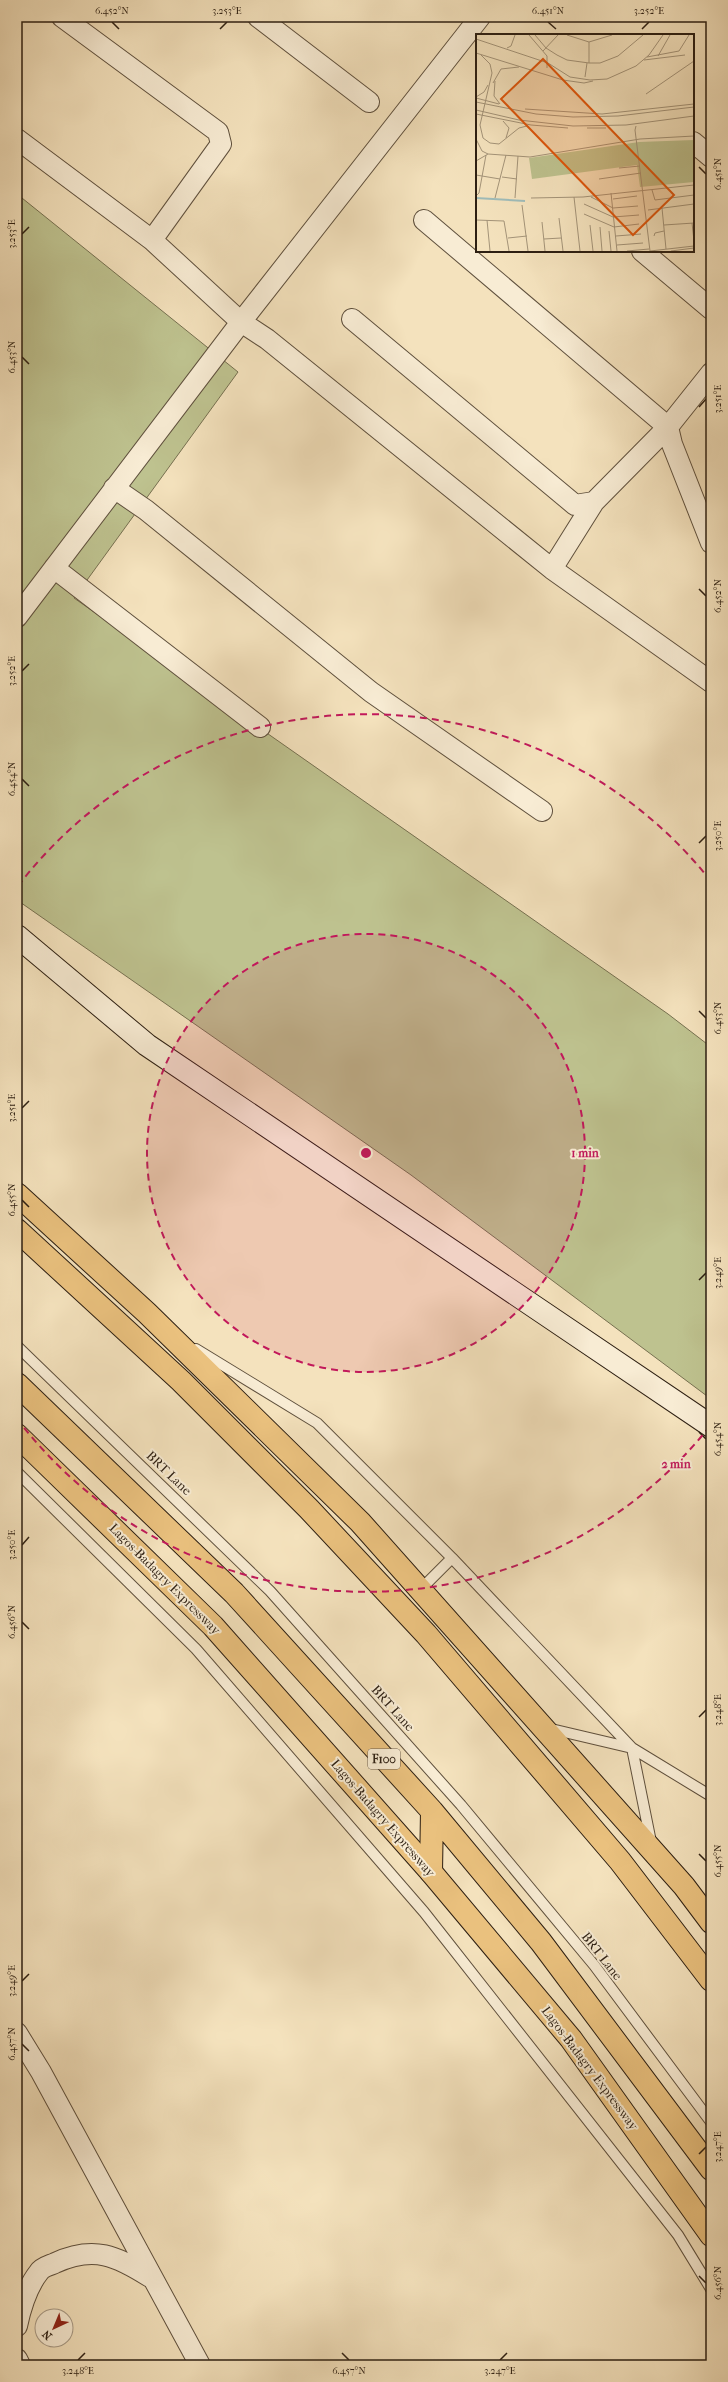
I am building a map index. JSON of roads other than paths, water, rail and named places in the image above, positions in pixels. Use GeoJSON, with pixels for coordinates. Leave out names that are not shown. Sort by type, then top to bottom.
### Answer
{"type":"FeatureCollection","features":[{"type":"Feature","properties":{"kind":"main road"},"geometry":{"type":"LineString","coordinates":[[17,936],[147,1046],[711,1426]]}},
{"type":"Feature","properties":{"kind":"main road"},"geometry":{"type":"LineString","coordinates":[[17,1194],[164,1330],[360,1522],[684,1886],[711,1922]]}},
{"type":"Feature","properties":{"kind":"main road"},"geometry":{"type":"LineString","coordinates":[[17,1230],[186,1387],[309,1509],[426,1634],[620,1861],[711,1980]]}},
{"type":"Feature","properties":{"kind":"main road","name":"F100"},"geometry":{"type":"LineString","coordinates":[[17,1384],[234,1593],[432,1811],[541,1942],[711,2169]]}},
{"type":"Feature","properties":{"kind":"main road","name":"Lagos-Badagry Expressway"},"geometry":{"type":"LineString","coordinates":[[17,1435],[213,1626],[431,1872],[571,2039],[711,2235]]}},
{"type":"Feature","properties":{"kind":"main road"},"geometry":{"type":"LineString","coordinates":[[431,1872],[432,1811]]}},
{"type":"Feature","properties":{"kind":"main road"},"geometry":{"type":"LineString","coordinates":[[684,1886],[711,1903]]}},
{"type":"Feature","properties":{"kind":"street"},"geometry":{"type":"LineString","coordinates":[[62,17],[218,132],[221,144],[152,240]]}},
{"type":"Feature","properties":{"kind":"street"},"geometry":{"type":"LineString","coordinates":[[258,17],[369,102]]}},
{"type":"Feature","properties":{"kind":"street"},"geometry":{"type":"LineString","coordinates":[[17,617],[241,322],[480,17]]}},
{"type":"Feature","properties":{"kind":"street"},"geometry":{"type":"LineString","coordinates":[[17,140],[152,240],[241,322],[267,339],[552,569],[711,682]]}},
{"type":"Feature","properties":{"kind":"street"},"geometry":{"type":"LineString","coordinates":[[694,143],[711,157]]}},
{"type":"Feature","properties":{"kind":"street"},"geometry":{"type":"LineString","coordinates":[[424,220],[668,427],[672,444],[711,543]]}},
{"type":"Feature","properties":{"kind":"street"},"geometry":{"type":"LineString","coordinates":[[643,252],[711,309]]}},
{"type":"Feature","properties":{"kind":"street"},"geometry":{"type":"LineString","coordinates":[[352,319],[576,505],[594,502]]}},
{"type":"Feature","properties":{"kind":"street"},"geometry":{"type":"LineString","coordinates":[[552,569],[594,502],[668,427],[711,373]]}},
{"type":"Feature","properties":{"kind":"street"},"geometry":{"type":"LineString","coordinates":[[114,488],[146,510],[371,692],[542,811]]}},
{"type":"Feature","properties":{"kind":"street"},"geometry":{"type":"LineString","coordinates":[[54,568],[260,727]]}},
{"type":"Feature","properties":{"kind":"street"},"geometry":{"type":"LineString","coordinates":[[17,2033],[40,2072],[200,2365]]}},
{"type":"Feature","properties":{"kind":"street"},"geometry":{"type":"LineString","coordinates":[[17,2281],[66,2258],[107,2255],[124,2260],[152,2278]]}},
{"type":"Feature","properties":{"kind":"street"},"geometry":{"type":"LineString","coordinates":[[17,2326],[26,2295],[40,2270]]}},
{"type":"Feature","properties":{"kind":"street"},"geometry":{"type":"LineString","coordinates":[[17,2359],[20,2365]]}},
{"type":"Feature","properties":{"kind":"lane"},"geometry":{"type":"LineString","coordinates":[[17,1234],[126,1330],[249,1451],[336,1542],[423,1637],[612,1860],[711,1990]]}},
{"type":"Feature","properties":{"kind":"lane"},"geometry":{"type":"LineString","coordinates":[[164,1330],[317,1423],[452,1558],[632,1748],[711,1796]]}},
{"type":"Feature","properties":{"kind":"lane","name":"BRT Lane"},"geometry":{"type":"LineString","coordinates":[[17,1346],[270,1591],[461,1805],[594,1965],[711,2122]]}},
{"type":"Feature","properties":{"kind":"lane"},"geometry":{"type":"LineString","coordinates":[[17,1472],[196,1649],[424,1912],[678,2235],[711,2289]]}},
{"type":"Feature","properties":{"kind":"lane"},"geometry":{"type":"LineString","coordinates":[[420,1590],[452,1558]]}},
{"type":"Feature","properties":{"kind":"lane"},"geometry":{"type":"LineString","coordinates":[[541,1726],[632,1748]]}},
{"type":"Feature","properties":{"kind":"lane"},"geometry":{"type":"LineString","coordinates":[[632,1748],[653,1852]]}}]}
